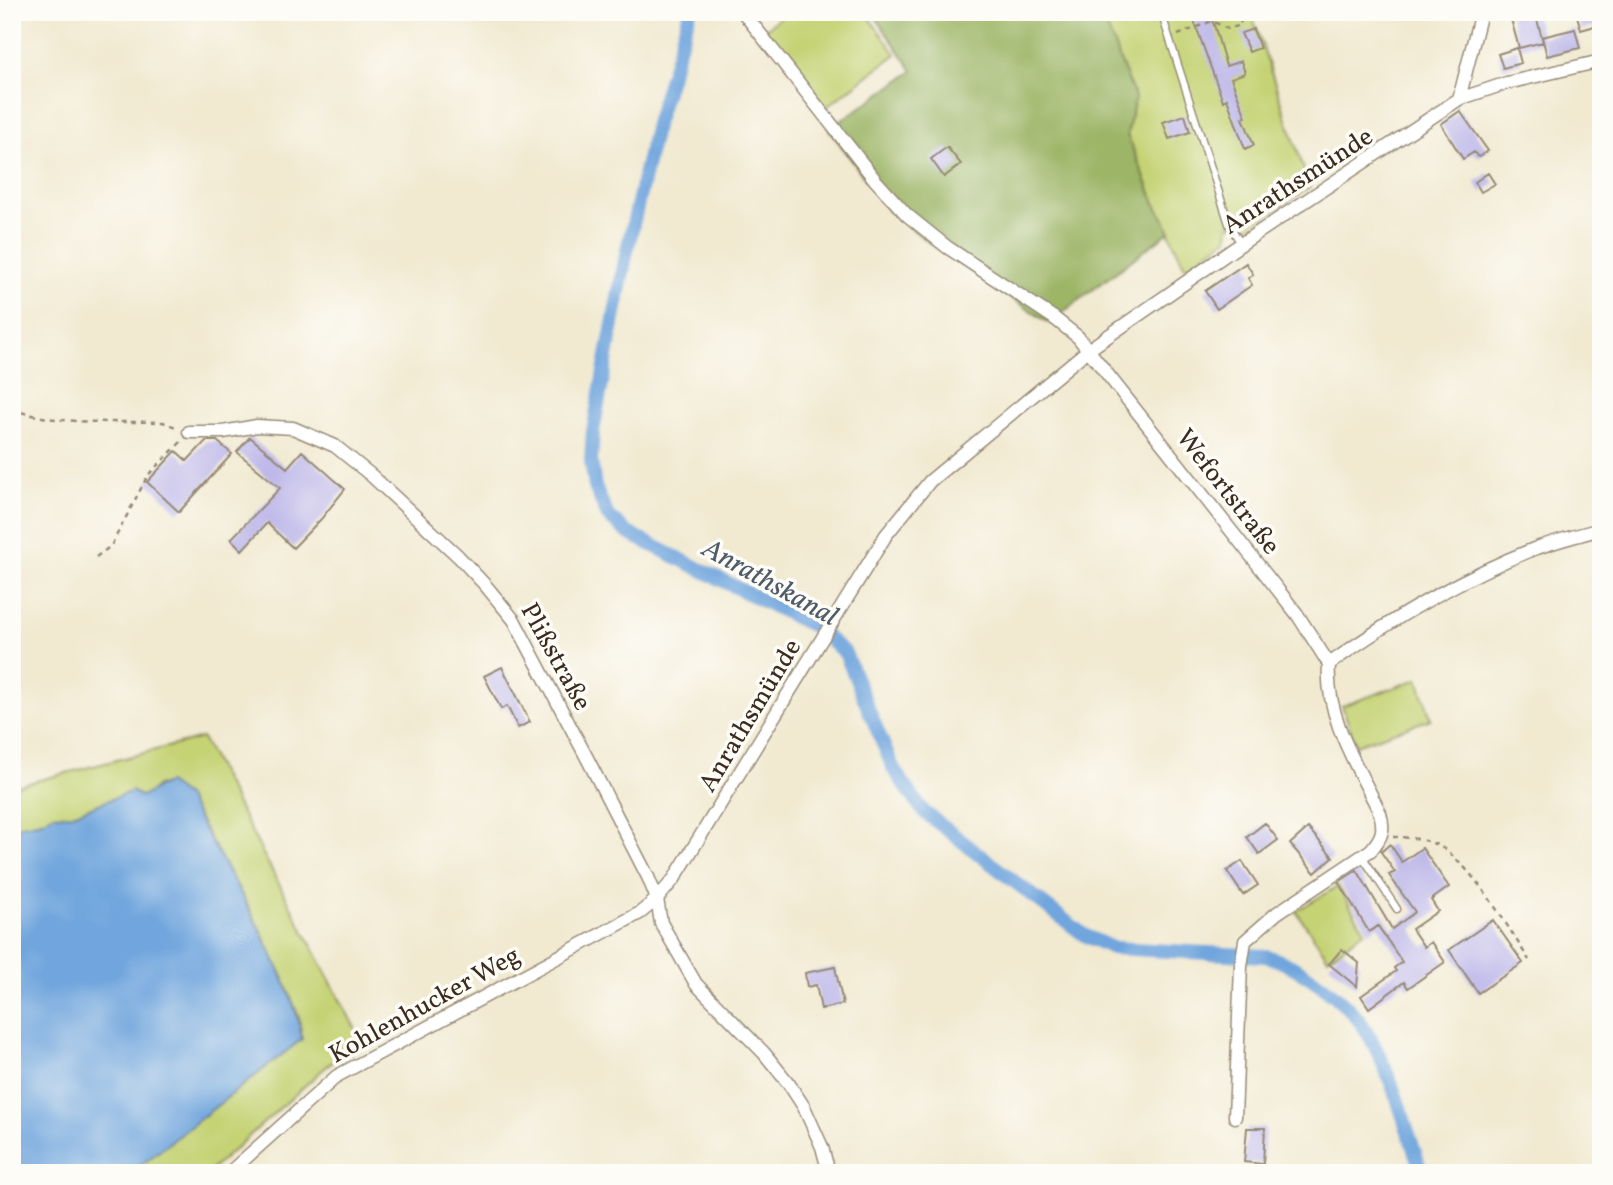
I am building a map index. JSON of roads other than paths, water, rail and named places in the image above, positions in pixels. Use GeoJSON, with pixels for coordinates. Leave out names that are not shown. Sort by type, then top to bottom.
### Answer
{"type":"FeatureCollection","features":[{"type":"Feature","properties":{"kind":"street"},"geometry":{"type":"LineString","coordinates":[[743,12],[876,181],[907,215],[947,247],[1054,318],[1078,337],[1088,350]]}},
{"type":"Feature","properties":{"kind":"street"},"geometry":{"type":"LineString","coordinates":[[1459,99],[1481,12]]}},
{"type":"Feature","properties":{"kind":"street","name":"Anrathsmünde"},"geometry":{"type":"LineString","coordinates":[[657,899],[674,879],[886,535],[930,481],[1088,350],[1459,99],[1507,83],[1601,61]]}},
{"type":"Feature","properties":{"kind":"street","name":"Wefortstraße"},"geometry":{"type":"LineString","coordinates":[[1088,350],[1297,614],[1328,664],[1330,698],[1342,734],[1384,826],[1382,837],[1362,856]]}},
{"type":"Feature","properties":{"kind":"street","name":"Plißstraße"},"geometry":{"type":"LineString","coordinates":[[189,432],[223,432],[257,426],[293,428],[335,446],[372,476],[458,556],[514,620],[657,899],[661,923],[696,984],[764,1053],[804,1107],[822,1147],[829,1173]]}},
{"type":"Feature","properties":{"kind":"street"},"geometry":{"type":"LineString","coordinates":[[1328,664],[1428,598],[1535,548],[1601,528]]}},
{"type":"Feature","properties":{"kind":"street"},"geometry":{"type":"LineString","coordinates":[[1235,1117],[1241,965],[1247,937],[1277,913],[1362,856]]}},
{"type":"Feature","properties":{"kind":"street","name":"Kohlenhucker Weg"},"geometry":{"type":"LineString","coordinates":[[229,1173],[337,1076],[640,913],[657,899]]}},
{"type":"Feature","properties":{"kind":"lane"},"geometry":{"type":"LineString","coordinates":[[1161,12],[1229,223],[1241,244]]}},
{"type":"Feature","properties":{"kind":"lane"},"geometry":{"type":"LineString","coordinates":[[1362,856],[1397,909]]}},
{"type":"Feature","properties":{"kind":"water"},"geometry":{"type":"Polygon","coordinates":[[[168,783],[186,796],[259,929],[289,992],[302,1039],[131,1173],[12,1173],[12,827],[42,821],[52,815],[73,814],[132,791],[140,796],[144,795],[168,783]]]}},
{"type":"Feature","properties":{"kind":"waterway","name":"Anrathskanal"},"geometry":{"type":"LineString","coordinates":[[690,12],[656,124],[626,255],[593,431],[591,461],[595,487],[608,516],[628,533],[815,627],[845,653],[894,770],[924,812],[1084,935],[1112,948],[1266,956],[1308,976],[1336,997],[1359,1020],[1376,1048],[1422,1173]]}}]}
